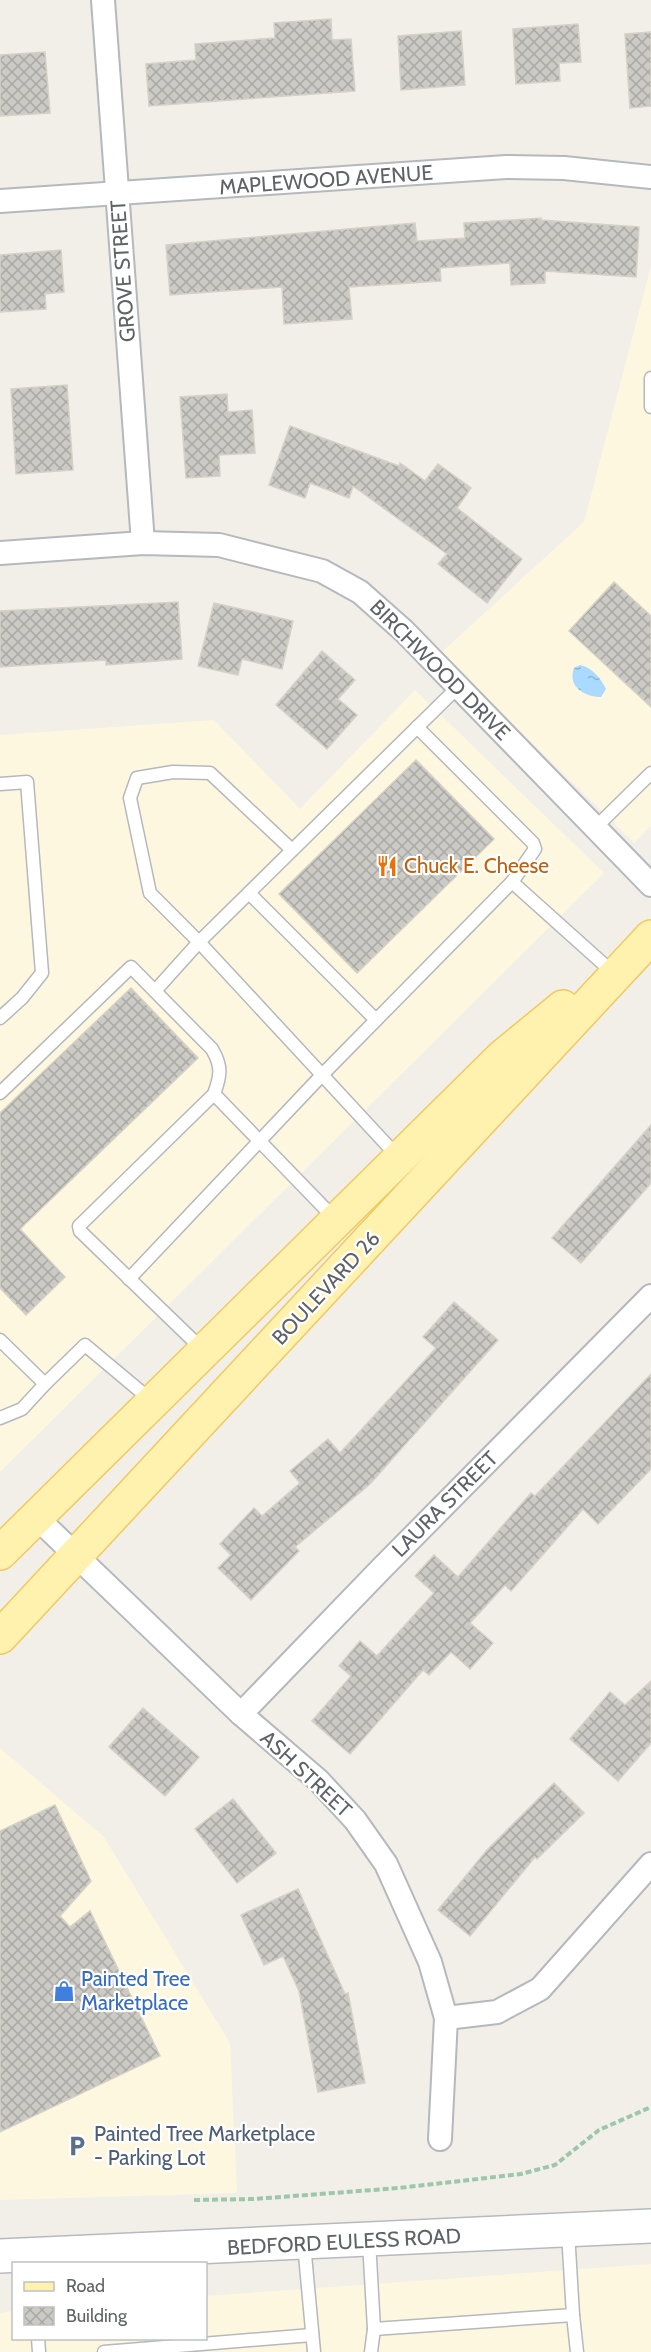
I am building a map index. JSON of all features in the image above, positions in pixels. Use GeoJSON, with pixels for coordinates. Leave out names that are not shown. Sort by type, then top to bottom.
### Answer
{"type":"FeatureCollection","features":[{"type":"Feature","properties":{"kind":"main road","name":"BOULEVARD 26"},"geometry":{"type":"LineString","coordinates":[[14,1536],[502,1057],[651,932]]}},
{"type":"Feature","properties":{"kind":"main road","name":"BOULEVARD 26"},"geometry":{"type":"LineString","coordinates":[[0,1637],[651,937]]}},
{"type":"Feature","properties":{"kind":"main road","name":"BEDFORD EULESS ROAD"},"geometry":{"type":"LineString","coordinates":[[21,2258],[651,2226]]}},
{"type":"Feature","properties":{"kind":"street","name":"GROVE STREET"},"geometry":{"type":"LineString","coordinates":[[103,0],[143,543]]}},
{"type":"Feature","properties":{"kind":"street","name":"MAPLEWOOD AVENUE"},"geometry":{"type":"LineString","coordinates":[[0,201],[117,195],[506,167],[564,168],[651,177]]}},
{"type":"Feature","properties":{"kind":"street","name":"BIRCHWOOD DRIVE"},"geometry":{"type":"LineString","coordinates":[[0,553],[143,543],[219,545],[322,571],[360,592],[404,631],[651,885]]}},
{"type":"Feature","properties":{"kind":"street","name":"LAURA STREET"},"geometry":{"type":"LineString","coordinates":[[241,1714],[651,1296]]}},
{"type":"Feature","properties":{"kind":"street","name":"ASH STREET"},"geometry":{"type":"LineString","coordinates":[[14,1536],[77,1556],[241,1714],[318,1780],[355,1820],[386,1864],[430,1962],[446,2018],[440,2139]]}},
{"type":"Feature","properties":{"kind":"street"},"geometry":{"type":"LineString","coordinates":[[446,2018],[497,2012],[540,1989],[651,1864]]}},
{"type":"Feature","properties":{"kind":"lane"},"geometry":{"type":"LineString","coordinates":[[651,378],[651,407]]}},
{"type":"Feature","properties":{"kind":"lane"},"geometry":{"type":"LineString","coordinates":[[155,991],[199,942],[459,686]]}},
{"type":"Feature","properties":{"kind":"lane"},"geometry":{"type":"LineString","coordinates":[[129,1279],[376,1020],[512,882],[536,849],[534,843],[417,727]]}},
{"type":"Feature","properties":{"kind":"lane"},"geometry":{"type":"LineString","coordinates":[[292,850],[210,773],[173,772],[137,778],[130,798],[150,893],[199,942],[400,1159]]}},
{"type":"Feature","properties":{"kind":"lane"},"geometry":{"type":"LineString","coordinates":[[596,827],[651,773]]}},
{"type":"Feature","properties":{"kind":"lane"},"geometry":{"type":"LineString","coordinates":[[0,784],[27,782],[42,973],[22,998],[0,1018]]}},
{"type":"Feature","properties":{"kind":"lane"},"geometry":{"type":"LineString","coordinates":[[512,882],[609,969]]}},
{"type":"Feature","properties":{"kind":"lane"},"geometry":{"type":"LineString","coordinates":[[249,893],[376,1020]]}},
{"type":"Feature","properties":{"kind":"lane"},"geometry":{"type":"LineString","coordinates":[[0,1093],[124,971],[131,967],[212,1049],[220,1064],[220,1078],[214,1094],[80,1226],[80,1231],[204,1351]]}},
{"type":"Feature","properties":{"kind":"lane"},"geometry":{"type":"LineString","coordinates":[[214,1094],[337,1221]]}},
{"type":"Feature","properties":{"kind":"lane"},"geometry":{"type":"LineString","coordinates":[[0,1340],[45,1384]]}},
{"type":"Feature","properties":{"kind":"lane"},"geometry":{"type":"LineString","coordinates":[[0,1418],[22,1408],[85,1345],[153,1402]]}},
{"type":"Feature","properties":{"kind":"lane"},"geometry":{"type":"LineString","coordinates":[[568,2231],[577,2352]]}},
{"type":"Feature","properties":{"kind":"lane"},"geometry":{"type":"LineString","coordinates":[[369,2241],[374,2329],[371,2352]]}},
{"type":"Feature","properties":{"kind":"lane"},"geometry":{"type":"LineString","coordinates":[[304,2244],[314,2352]]}},
{"type":"Feature","properties":{"kind":"lane"},"geometry":{"type":"LineString","coordinates":[[374,2329],[573,2315]]}},
{"type":"Feature","properties":{"kind":"lane"},"geometry":{"type":"LineString","coordinates":[[104,2352],[312,2335]]}},
{"type":"Feature","properties":{"kind":"path"},"geometry":{"type":"LineString","coordinates":[[194,2200],[254,2199],[399,2188],[521,2174],[555,2165],[599,2130],[651,2107]]}},
{"type":"Feature","properties":{"kind":"shaded area"},"geometry":{"type":"Polygon","coordinates":[[[651,266],[651,826],[634,843],[441,653],[584,522],[651,266]]]}},
{"type":"Feature","properties":{"kind":"shaded area"},"geometry":{"type":"Polygon","coordinates":[[[415,690],[604,873],[0,1472],[0,735],[214,720],[300,809],[415,690]]]}},
{"type":"Feature","properties":{"kind":"shaded area"},"geometry":{"type":"Polygon","coordinates":[[[0,1748],[104,1837],[230,2043],[237,2193],[0,2200],[0,1748]]]}},
{"type":"Feature","properties":{"kind":"shaded area"},"geometry":{"type":"Polygon","coordinates":[[[651,2264],[651,2352],[0,2352],[0,2313],[12,2311],[12,2340],[207,2340],[207,2296],[651,2264]]]}},
{"type":"Feature","properties":{"kind":"water"},"geometry":{"type":"Polygon","coordinates":[[[580,665],[592,671],[601,681],[606,689],[601,697],[584,693],[575,686],[572,675],[574,668],[580,665]]]}},
{"type":"Feature","properties":{"kind":"building"},"geometry":{"type":"Polygon","coordinates":[[[331,19],[332,40],[351,39],[355,91],[149,106],[146,64],[196,60],[195,44],[275,38],[274,23],[331,19]]]}},
{"type":"Feature","properties":{"kind":"building"},"geometry":{"type":"Polygon","coordinates":[[[578,24],[581,62],[559,63],[560,81],[516,84],[513,29],[578,24]]]}},
{"type":"Feature","properties":{"kind":"building"},"geometry":{"type":"Polygon","coordinates":[[[461,31],[465,85],[401,90],[398,36],[461,31]]]}},
{"type":"Feature","properties":{"kind":"building"},"geometry":{"type":"Polygon","coordinates":[[[651,32],[651,106],[630,108],[625,34],[651,32]]]}},
{"type":"Feature","properties":{"kind":"building"},"geometry":{"type":"Polygon","coordinates":[[[45,52],[50,113],[0,116],[0,55],[45,52]]]}},
{"type":"Feature","properties":{"kind":"building"},"geometry":{"type":"Polygon","coordinates":[[[541,218],[541,220],[639,227],[636,277],[545,271],[545,283],[511,285],[510,263],[440,268],[441,281],[349,287],[352,319],[284,324],[282,287],[170,295],[166,245],[415,223],[417,241],[465,238],[464,223],[541,218]]]}},
{"type":"Feature","properties":{"kind":"building"},"geometry":{"type":"Polygon","coordinates":[[[61,250],[64,292],[45,294],[46,309],[0,312],[0,255],[61,250]]]}},
{"type":"Feature","properties":{"kind":"building"},"geometry":{"type":"Polygon","coordinates":[[[67,385],[73,470],[16,474],[11,389],[67,385]]]}},
{"type":"Feature","properties":{"kind":"building"},"geometry":{"type":"Polygon","coordinates":[[[227,394],[228,412],[252,410],[255,453],[219,455],[220,476],[186,478],[180,397],[227,394]]]}},
{"type":"Feature","properties":{"kind":"building"},"geometry":{"type":"Polygon","coordinates":[[[290,426],[399,466],[400,463],[425,481],[438,464],[471,488],[457,508],[522,559],[487,603],[438,564],[447,554],[353,486],[349,498],[310,483],[305,498],[269,485],[290,426]]]}},
{"type":"Feature","properties":{"kind":"building"},"geometry":{"type":"Polygon","coordinates":[[[614,582],[651,616],[651,707],[569,631],[614,582]]]}},
{"type":"Feature","properties":{"kind":"building"},"geometry":{"type":"Polygon","coordinates":[[[178,602],[182,659],[106,665],[106,660],[0,667],[0,611],[178,602]]]}},
{"type":"Feature","properties":{"kind":"building"},"geometry":{"type":"Polygon","coordinates":[[[214,603],[293,621],[282,669],[242,659],[238,675],[198,666],[214,603]]]}},
{"type":"Feature","properties":{"kind":"building"},"geometry":{"type":"Polygon","coordinates":[[[322,651],[355,680],[338,699],[357,715],[327,749],[276,705],[322,651]]]}},
{"type":"Feature","properties":{"kind":"building","name":"Chuck E. Cheese"},"geometry":{"type":"Polygon","coordinates":[[[416,760],[494,839],[357,973],[279,894],[416,760]]]}},
{"type":"Feature","properties":{"kind":"building"},"geometry":{"type":"Polygon","coordinates":[[[131,988],[198,1058],[20,1229],[65,1277],[26,1315],[0,1288],[0,1113],[131,988]]]}},
{"type":"Feature","properties":{"kind":"building"},"geometry":{"type":"Polygon","coordinates":[[[651,1125],[651,1183],[581,1263],[552,1238],[651,1125]]]}},
{"type":"Feature","properties":{"kind":"building"},"geometry":{"type":"Polygon","coordinates":[[[454,1302],[498,1340],[370,1484],[295,1547],[299,1551],[251,1600],[218,1568],[231,1555],[220,1544],[254,1508],[262,1516],[300,1483],[290,1471],[328,1439],[340,1453],[436,1348],[423,1337],[454,1302]]]}},
{"type":"Feature","properties":{"kind":"building"},"geometry":{"type":"Polygon","coordinates":[[[651,1374],[651,1469],[598,1524],[583,1509],[511,1591],[505,1585],[470,1623],[493,1643],[470,1669],[451,1652],[429,1675],[423,1670],[350,1754],[312,1721],[351,1676],[339,1666],[360,1641],[377,1656],[434,1593],[415,1576],[434,1555],[458,1577],[531,1493],[535,1496],[651,1374]]]}},
{"type":"Feature","properties":{"kind":"building"},"geometry":{"type":"Polygon","coordinates":[[[651,1681],[651,1743],[618,1781],[570,1739],[610,1692],[625,1705],[651,1681]]]}},
{"type":"Feature","properties":{"kind":"building"},"geometry":{"type":"Polygon","coordinates":[[[143,1708],[199,1757],[165,1796],[109,1747],[143,1708]]]}},
{"type":"Feature","properties":{"kind":"building"},"geometry":{"type":"Polygon","coordinates":[[[554,1783],[584,1813],[537,1859],[535,1857],[470,1936],[438,1910],[487,1850],[554,1783]]]}},
{"type":"Feature","properties":{"kind":"building"},"geometry":{"type":"Polygon","coordinates":[[[233,1799],[276,1853],[237,1883],[195,1829],[233,1799]]]}},
{"type":"Feature","properties":{"kind":"building","name":"Painted Tree Marketplace"},"geometry":{"type":"Polygon","coordinates":[[[55,1805],[91,1881],[60,1916],[70,1927],[90,1911],[160,2056],[0,2132],[0,1831],[55,1805]]]}},
{"type":"Feature","properties":{"kind":"building"},"geometry":{"type":"Polygon","coordinates":[[[298,1889],[345,1994],[348,1993],[365,2083],[318,2092],[299,1991],[283,1956],[264,1965],[241,1915],[298,1889]]]}},
{"type":"Feature","properties":{"kind":"place","name":"Chuck E. Cheese"},"geometry":{"type":"Point","coordinates":[387,866]}},
{"type":"Feature","properties":{"kind":"place","name":"Painted Tree Marketplace"},"geometry":{"type":"Point","coordinates":[64,1991]}},
{"type":"Feature","properties":{"kind":"place","name":"Painted Tree Marketplace - Parking Lot"},"geometry":{"type":"Point","coordinates":[77,2146]}}]}
